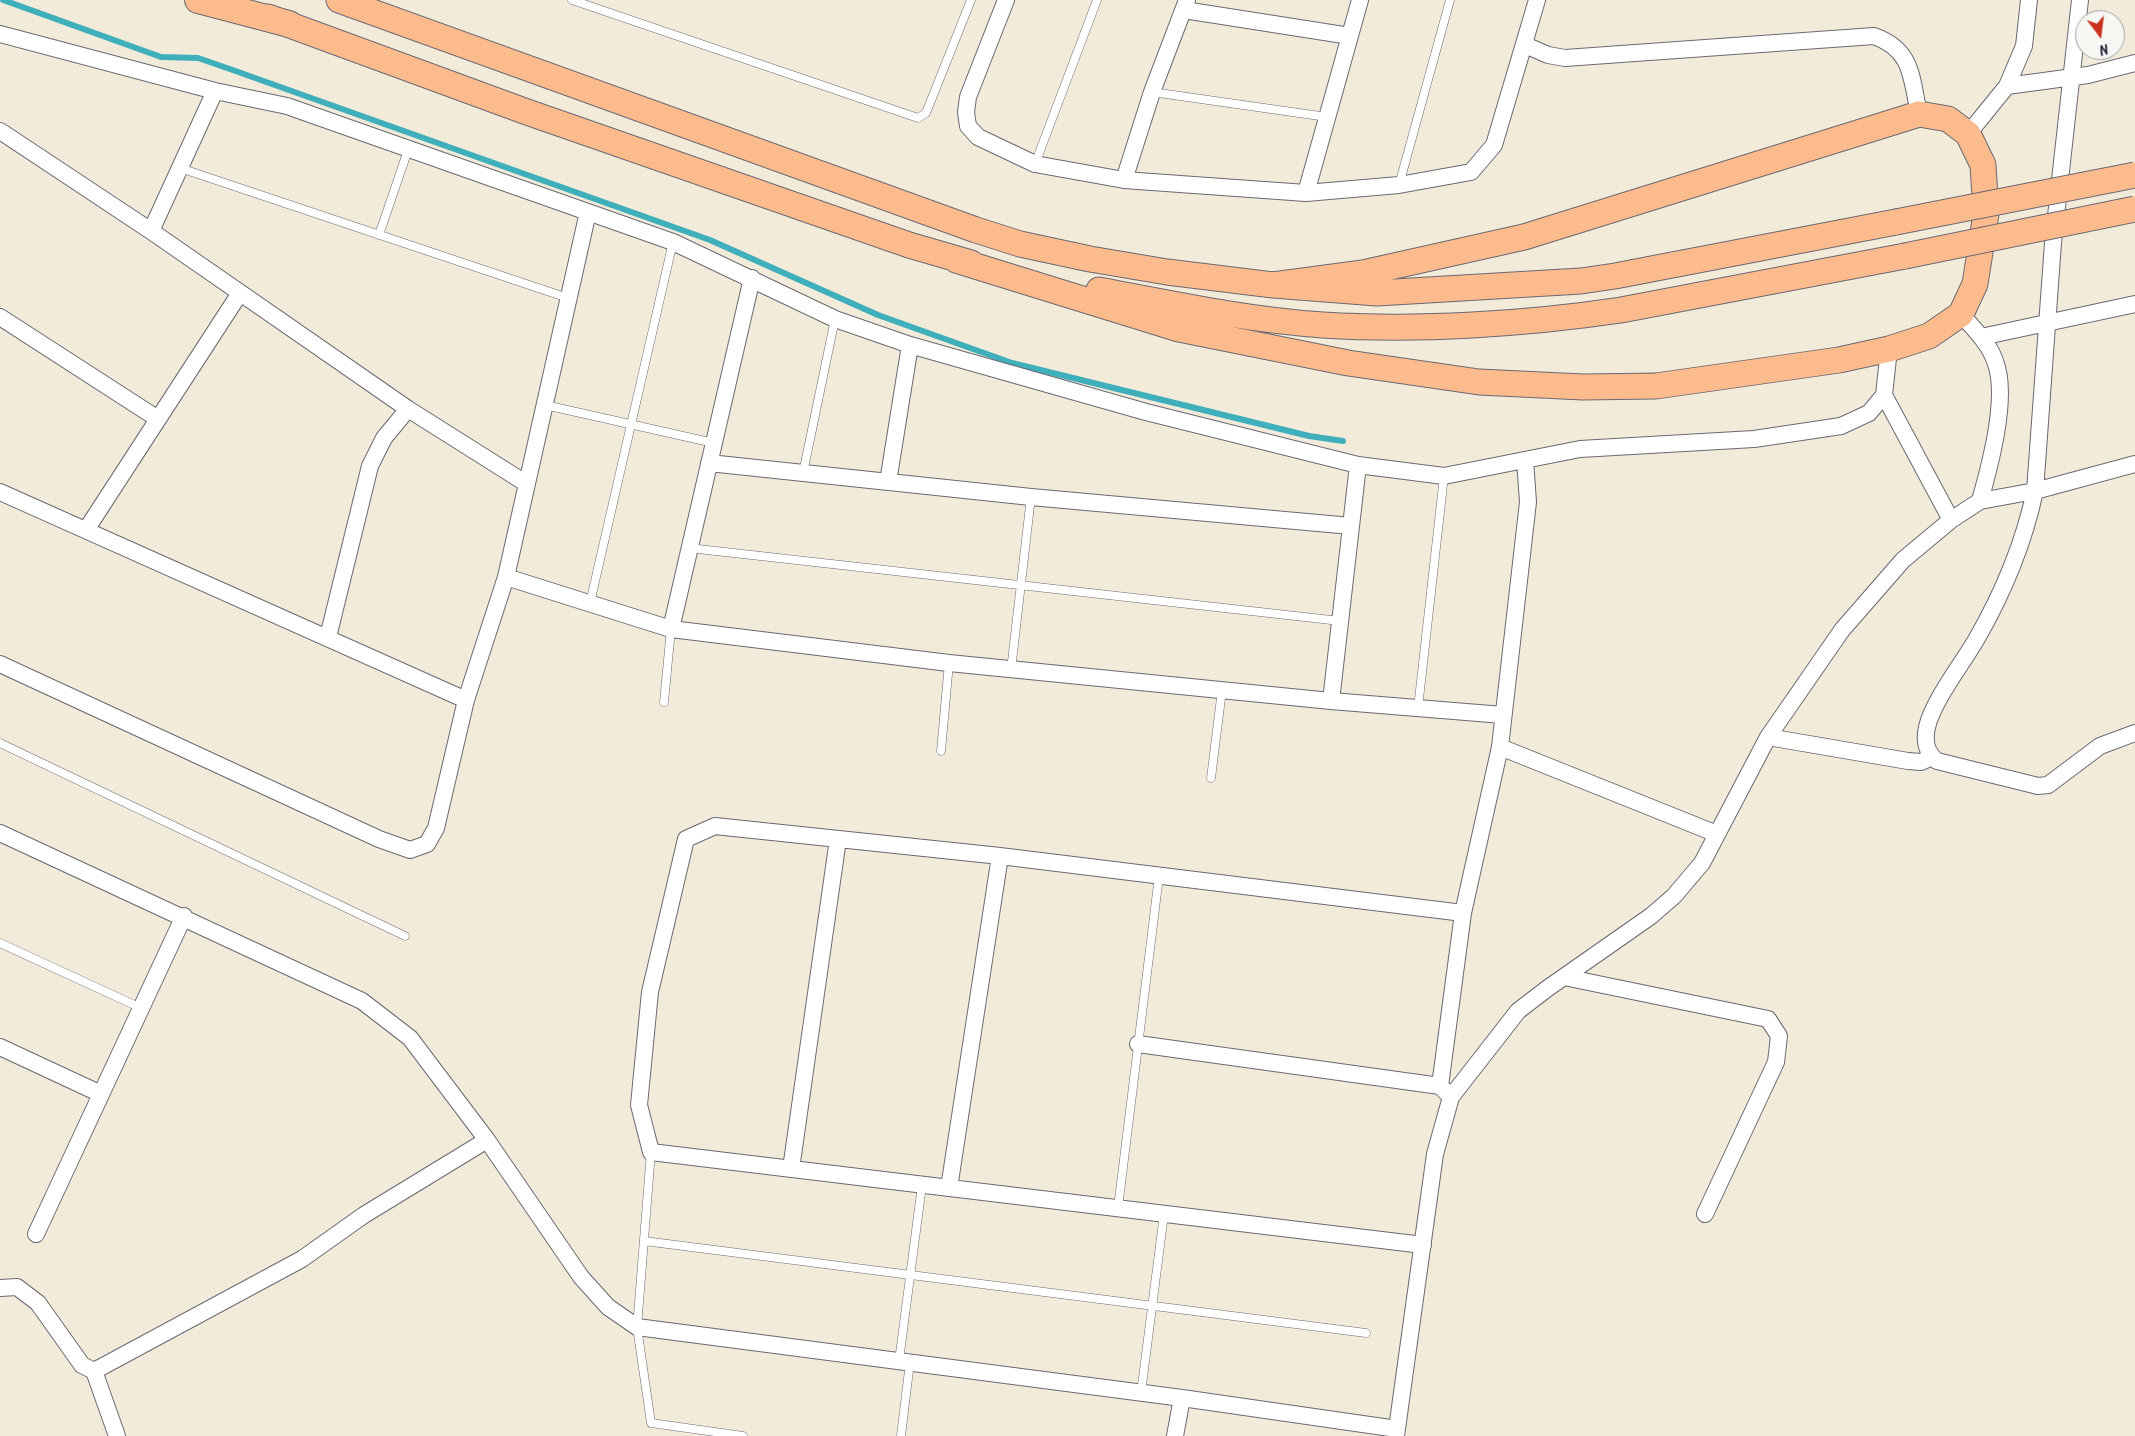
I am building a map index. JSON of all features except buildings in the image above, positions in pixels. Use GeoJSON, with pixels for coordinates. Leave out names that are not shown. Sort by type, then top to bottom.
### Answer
{"type":"FeatureCollection","features":[{"type":"Feature","properties":{"kind":"highway"},"geometry":{"type":"LineString","coordinates":[[198,0],[288,24]]}},
{"type":"Feature","properties":{"kind":"main road"},"geometry":{"type":"LineString","coordinates":[[220,0],[527,112],[956,260],[1179,329],[1348,363],[1479,382],[1582,388],[1656,386],[1839,360],[1889,349],[1929,336],[1961,314],[1975,284],[1986,214],[1983,165],[1968,134],[1948,119],[1919,114],[1524,237],[1363,273],[1273,285]]}},
{"type":"Feature","properties":{"kind":"main road"},"geometry":{"type":"LineString","coordinates":[[339,0],[377,9],[913,209],[1020,244],[1090,259],[1273,285],[1376,293],[1581,281],[1654,270],[2135,175]]}},
{"type":"Feature","properties":{"kind":"main road"},"geometry":{"type":"LineString","coordinates":[[956,260],[1189,307],[1292,322],[1398,327],[1596,314],[1905,256],[2135,209]]}},
{"type":"Feature","properties":{"kind":"street"},"geometry":{"type":"LineString","coordinates":[[1006,0],[968,97],[966,112],[968,126],[978,137],[1035,164],[1124,180],[1306,193],[1399,185],[1471,172],[1494,145],[1537,0]]}},
{"type":"Feature","properties":{"kind":"street"},"geometry":{"type":"LineString","coordinates":[[1306,193],[1360,0]]}},
{"type":"Feature","properties":{"kind":"street"},"geometry":{"type":"LineString","coordinates":[[1968,134],[2007,86],[2024,46],[2029,0]]}},
{"type":"Feature","properties":{"kind":"street"},"geometry":{"type":"LineString","coordinates":[[2080,0],[2064,78],[2049,321],[2028,524],[1992,610],[1935,708],[1927,726],[1925,741],[1932,757],[1946,764],[2038,786],[2048,784],[2100,746],[2135,733]]}},
{"type":"Feature","properties":{"kind":"street"},"geometry":{"type":"LineString","coordinates":[[1124,180],[1152,92],[1186,5],[1350,36]]}},
{"type":"Feature","properties":{"kind":"street"},"geometry":{"type":"LineString","coordinates":[[0,34],[215,91],[287,106],[673,242],[835,319],[910,346],[1146,412],[1358,465],[1444,476],[1580,449],[1754,439],[1841,426],[1869,414],[1884,395],[1889,349]]}},
{"type":"Feature","properties":{"kind":"street"},"geometry":{"type":"LineString","coordinates":[[1525,45],[1548,55],[1564,58],[1874,36],[1891,42],[1906,58],[1919,114]]}},
{"type":"Feature","properties":{"kind":"street"},"geometry":{"type":"LineString","coordinates":[[2007,86],[2064,78],[2135,64]]}},
{"type":"Feature","properties":{"kind":"street"},"geometry":{"type":"LineString","coordinates":[[151,232],[215,91]]}},
{"type":"Feature","properties":{"kind":"street"},"geometry":{"type":"LineString","coordinates":[[0,131],[151,232],[408,410],[528,484]]}},
{"type":"Feature","properties":{"kind":"street"},"geometry":{"type":"LineString","coordinates":[[0,664],[379,839],[410,850],[427,844],[436,828],[466,700],[506,577],[588,212]]}},
{"type":"Feature","properties":{"kind":"street"},"geometry":{"type":"LineString","coordinates":[[671,629],[752,278]]}},
{"type":"Feature","properties":{"kind":"street"},"geometry":{"type":"LineString","coordinates":[[86,530],[240,293]]}},
{"type":"Feature","properties":{"kind":"street"},"geometry":{"type":"LineString","coordinates":[[1981,337],[2135,304]]}},
{"type":"Feature","properties":{"kind":"street"},"geometry":{"type":"LineString","coordinates":[[1961,314],[1981,337],[1995,359],[2001,384],[1987,500]]}},
{"type":"Feature","properties":{"kind":"street"},"geometry":{"type":"LineString","coordinates":[[0,316],[158,419]]}},
{"type":"Feature","properties":{"kind":"street"},"geometry":{"type":"LineString","coordinates":[[888,482],[910,346]]}},
{"type":"Feature","properties":{"kind":"street"},"geometry":{"type":"LineString","coordinates":[[1884,395],[1951,520]]}},
{"type":"Feature","properties":{"kind":"street"},"geometry":{"type":"LineString","coordinates":[[328,637],[370,466],[384,438],[408,410]]}},
{"type":"Feature","properties":{"kind":"street"},"geometry":{"type":"LineString","coordinates":[[0,833],[184,916],[362,1001],[410,1038],[487,1140],[581,1276],[608,1307],[637,1327],[1182,1398],[1360,1430],[1396,1432],[1445,1091],[1463,914],[1500,747],[1528,502],[1525,460]]}},
{"type":"Feature","properties":{"kind":"street"},"geometry":{"type":"LineString","coordinates":[[709,462],[1031,497],[1351,526]]}},
{"type":"Feature","properties":{"kind":"street"},"geometry":{"type":"LineString","coordinates":[[1445,1091],[1518,1011],[1651,916],[1674,896],[1697,871],[1768,737],[1842,630],[1903,560],[1951,520],[1987,500],[2031,492],[2135,464]]}},
{"type":"Feature","properties":{"kind":"street"},"geometry":{"type":"LineString","coordinates":[[1331,701],[1358,465]]}},
{"type":"Feature","properties":{"kind":"street"},"geometry":{"type":"LineString","coordinates":[[0,492],[466,700]]}},
{"type":"Feature","properties":{"kind":"street"},"geometry":{"type":"LineString","coordinates":[[506,577],[671,629],[949,664],[1331,701],[1503,715]]}},
{"type":"Feature","properties":{"kind":"street"},"geometry":{"type":"LineString","coordinates":[[1768,737],[1908,762],[1921,762],[1932,757]]}},
{"type":"Feature","properties":{"kind":"street"},"geometry":{"type":"LineString","coordinates":[[1500,747],[1717,834]]}},
{"type":"Feature","properties":{"kind":"street"},"geometry":{"type":"LineString","coordinates":[[1423,1246],[651,1152],[639,1105],[650,992],[686,839],[715,826],[1000,856],[1463,914]]}},
{"type":"Feature","properties":{"kind":"street"},"geometry":{"type":"LineString","coordinates":[[792,1169],[838,839]]}},
{"type":"Feature","properties":{"kind":"street"},"geometry":{"type":"LineString","coordinates":[[949,1188],[1000,856]]}},
{"type":"Feature","properties":{"kind":"street"},"geometry":{"type":"LineString","coordinates":[[36,1234],[184,916]]}},
{"type":"Feature","properties":{"kind":"street"},"geometry":{"type":"LineString","coordinates":[[1564,977],[1768,1019],[1779,1036],[1776,1062],[1705,1214]]}},
{"type":"Feature","properties":{"kind":"street"},"geometry":{"type":"LineString","coordinates":[[1138,1044],[1445,1091]]}},
{"type":"Feature","properties":{"kind":"street"},"geometry":{"type":"LineString","coordinates":[[1,1050],[101,1094]]}},
{"type":"Feature","properties":{"kind":"street"},"geometry":{"type":"LineString","coordinates":[[94,1371],[302,1258],[364,1215],[487,1140]]}},
{"type":"Feature","properties":{"kind":"street"},"geometry":{"type":"LineString","coordinates":[[0,1288],[16,1287],[38,1304],[82,1365],[94,1371],[117,1436]]}},
{"type":"Feature","properties":{"kind":"street"},"geometry":{"type":"LineString","coordinates":[[1176,1436],[1182,1398]]}},
{"type":"Feature","properties":{"kind":"lane"},"geometry":{"type":"LineString","coordinates":[[572,0],[918,118],[926,113],[970,0]]}},
{"type":"Feature","properties":{"kind":"lane"},"geometry":{"type":"LineString","coordinates":[[1035,164],[1097,0]]}},
{"type":"Feature","properties":{"kind":"lane"},"geometry":{"type":"LineString","coordinates":[[1399,185],[1450,0]]}},
{"type":"Feature","properties":{"kind":"lane"},"geometry":{"type":"LineString","coordinates":[[1152,92],[1328,117]]}},
{"type":"Feature","properties":{"kind":"lane"},"geometry":{"type":"LineString","coordinates":[[379,235],[408,150]]}},
{"type":"Feature","properties":{"kind":"lane"},"geometry":{"type":"LineString","coordinates":[[180,168],[568,298]]}},
{"type":"Feature","properties":{"kind":"lane"},"geometry":{"type":"LineString","coordinates":[[590,603],[673,242]]}},
{"type":"Feature","properties":{"kind":"lane"},"geometry":{"type":"LineString","coordinates":[[803,473],[835,319]]}},
{"type":"Feature","properties":{"kind":"lane"},"geometry":{"type":"LineString","coordinates":[[545,405],[714,444]]}},
{"type":"Feature","properties":{"kind":"lane"},"geometry":{"type":"LineString","coordinates":[[1418,708],[1444,476]]}},
{"type":"Feature","properties":{"kind":"lane"},"geometry":{"type":"LineString","coordinates":[[1011,670],[1031,497]]}},
{"type":"Feature","properties":{"kind":"lane"},"geometry":{"type":"LineString","coordinates":[[689,548],[1340,621]]}},
{"type":"Feature","properties":{"kind":"lane"},"geometry":{"type":"LineString","coordinates":[[664,702],[671,629]]}},
{"type":"Feature","properties":{"kind":"lane"},"geometry":{"type":"LineString","coordinates":[[941,751],[949,664]]}},
{"type":"Feature","properties":{"kind":"lane"},"geometry":{"type":"LineString","coordinates":[[1211,778],[1222,690]]}},
{"type":"Feature","properties":{"kind":"lane"},"geometry":{"type":"LineString","coordinates":[[0,743],[405,936]]}},
{"type":"Feature","properties":{"kind":"lane"},"geometry":{"type":"LineString","coordinates":[[1118,1208],[1160,876]]}},
{"type":"Feature","properties":{"kind":"lane"},"geometry":{"type":"LineString","coordinates":[[0,943],[141,1008]]}},
{"type":"Feature","properties":{"kind":"lane"},"geometry":{"type":"LineString","coordinates":[[651,1152],[637,1327],[651,1424],[743,1436]]}},
{"type":"Feature","properties":{"kind":"lane"},"geometry":{"type":"LineString","coordinates":[[901,1436],[910,1275],[922,1185]]}},
{"type":"Feature","properties":{"kind":"lane"},"geometry":{"type":"LineString","coordinates":[[1141,1393],[1164,1214]]}},
{"type":"Feature","properties":{"kind":"lane"},"geometry":{"type":"LineString","coordinates":[[644,1241],[1366,1334]]}},
{"type":"Feature","properties":{"kind":"waterway"},"geometry":{"type":"LineString","coordinates":[[3,0],[161,57],[198,58],[710,240],[878,315],[1012,363],[1309,436],[1343,441]]}}]}
